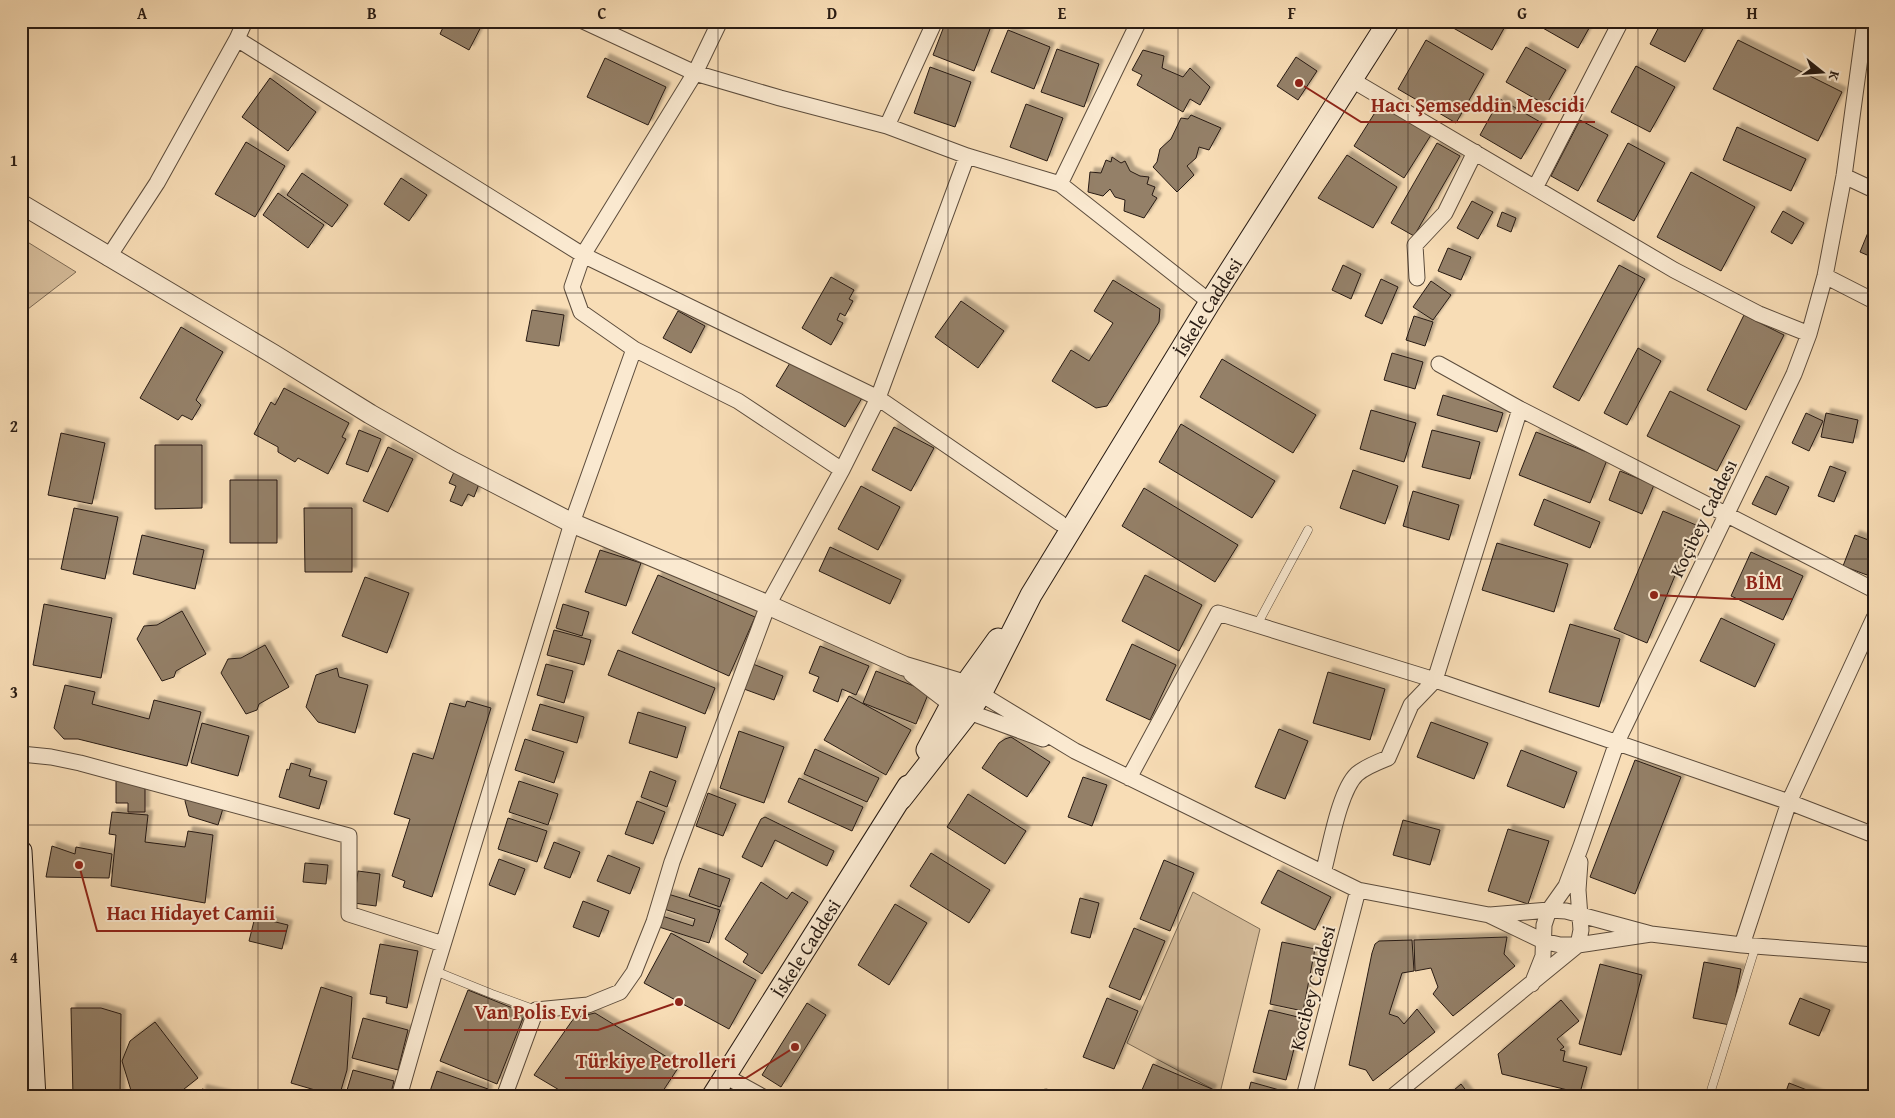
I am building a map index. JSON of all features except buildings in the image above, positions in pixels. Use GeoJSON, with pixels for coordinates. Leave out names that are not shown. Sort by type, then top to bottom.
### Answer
{"type":"FeatureCollection","features":[{"type":"Feature","properties":{"kind":"main road","name":"İskele Caddesi"},"geometry":{"type":"LineString","coordinates":[[712,1097],[973,689],[1210,302],[1389,21]]}},
{"type":"Feature","properties":{"kind":"main road"},"geometry":{"type":"LineString","coordinates":[[21,851],[25,1088]]}},
{"type":"Feature","properties":{"kind":"street"},"geometry":{"type":"LineString","coordinates":[[108,258],[157,183],[237,39],[245,21]]}},
{"type":"Feature","properties":{"kind":"street"},"geometry":{"type":"LineString","coordinates":[[583,21],[695,73],[887,126],[967,156],[1060,184],[1210,302]]}},
{"type":"Feature","properties":{"kind":"street"},"geometry":{"type":"LineString","coordinates":[[720,21],[695,73],[583,255],[572,287],[581,312],[634,349],[738,401],[842,470]]}},
{"type":"Feature","properties":{"kind":"street"},"geometry":{"type":"LineString","coordinates":[[887,126],[935,21]]}},
{"type":"Feature","properties":{"kind":"street"},"geometry":{"type":"LineString","coordinates":[[1060,184],[1139,21]]}},
{"type":"Feature","properties":{"kind":"street"},"geometry":{"type":"LineString","coordinates":[[1535,188],[1621,21]]}},
{"type":"Feature","properties":{"kind":"street","name":"Koçibey Caddesı"},"geometry":{"type":"LineString","coordinates":[[1549,910],[1566,886],[1616,742],[1794,374],[1809,334],[1825,276],[1844,176],[1865,21]]}},
{"type":"Feature","properties":{"kind":"street"},"geometry":{"type":"LineString","coordinates":[[237,39],[583,255],[878,398],[1060,523]]}},
{"type":"Feature","properties":{"kind":"street"},"geometry":{"type":"LineString","coordinates":[[1352,80],[1674,270],[1759,314],[1809,334]]}},
{"type":"Feature","properties":{"kind":"street"},"geometry":{"type":"LineString","coordinates":[[1417,278],[1416,245],[1445,212],[1476,152]]}},
{"type":"Feature","properties":{"kind":"street"},"geometry":{"type":"LineString","coordinates":[[504,1097],[536,1010],[588,1005],[620,992],[634,972],[654,922],[672,862],[768,605],[842,470],[878,398],[967,156]]}},
{"type":"Feature","properties":{"kind":"street"},"geometry":{"type":"LineString","coordinates":[[1844,176],[1874,190]]}},
{"type":"Feature","properties":{"kind":"street"},"geometry":{"type":"LineString","coordinates":[[21,204],[108,258],[452,461],[572,522],[768,605],[904,666],[973,689],[1075,751],[1358,890],[1489,915],[1543,941],[1560,945],[1578,945],[1651,934]]}},
{"type":"Feature","properties":{"kind":"street"},"geometry":{"type":"LineString","coordinates":[[1825,276],[1874,301]]}},
{"type":"Feature","properties":{"kind":"street"},"geometry":{"type":"LineString","coordinates":[[399,1097],[435,971],[572,522],[634,349]]}},
{"type":"Feature","properties":{"kind":"street"},"geometry":{"type":"LineString","coordinates":[[1439,364],[1520,409],[1874,590]]}},
{"type":"Feature","properties":{"kind":"street"},"geometry":{"type":"LineString","coordinates":[[1323,873],[1344,793],[1356,775],[1373,764],[1388,758],[1411,705],[1436,680],[1520,409]]}},
{"type":"Feature","properties":{"kind":"street"},"geometry":{"type":"LineString","coordinates":[[1129,778],[1218,613],[1436,680],[1789,802],[1874,835]]}},
{"type":"Feature","properties":{"kind":"street"},"geometry":{"type":"LineString","coordinates":[[1749,945],[1789,802],[1874,618]]}},
{"type":"Feature","properties":{"kind":"street"},"geometry":{"type":"LineString","coordinates":[[904,666],[961,707],[1075,751]]}},
{"type":"Feature","properties":{"kind":"street"},"geometry":{"type":"LineString","coordinates":[[21,754],[51,757],[80,763],[349,836],[349,914],[444,944]]}},
{"type":"Feature","properties":{"kind":"street","name":"Koçibey Caddesı"},"geometry":{"type":"LineString","coordinates":[[1581,846],[1578,890],[1581,915]]}},
{"type":"Feature","properties":{"kind":"street","name":"Kocibey Caddesi"},"geometry":{"type":"LineString","coordinates":[[1304,1097],[1358,890]]}},
{"type":"Feature","properties":{"kind":"street"},"geometry":{"type":"LineString","coordinates":[[1489,915],[1549,910],[1566,911],[1651,934],[1749,945],[1874,955]]}},
{"type":"Feature","properties":{"kind":"street"},"geometry":{"type":"LineString","coordinates":[[1532,984],[1543,956],[1544,925],[1549,910]]}},
{"type":"Feature","properties":{"kind":"street"},"geometry":{"type":"LineString","coordinates":[[1392,1097],[1578,945],[1581,915]]}},
{"type":"Feature","properties":{"kind":"street"},"geometry":{"type":"LineString","coordinates":[[725,1076],[763,1097]]}},
{"type":"Feature","properties":{"kind":"lane"},"geometry":{"type":"LineString","coordinates":[[1257,625],[1308,530]]}},
{"type":"Feature","properties":{"kind":"lane"},"geometry":{"type":"LineString","coordinates":[[1709,1097],[1749,945]]}},
{"type":"Feature","properties":{"kind":"lane"},"geometry":{"type":"LineString","coordinates":[[435,971],[536,1010]]}},
{"type":"Feature","properties":{"kind":"lane"},"geometry":{"type":"LineString","coordinates":[[1044,1097],[1046,1093],[1053,1097]]}},
{"type":"Feature","properties":{"kind":"shaded area"},"geometry":{"type":"Polygon","coordinates":[[[21,238],[76,272],[28,309],[21,320],[21,238]]]}},
{"type":"Feature","properties":{"kind":"shaded area"},"geometry":{"type":"Polygon","coordinates":[[[1193,892],[1260,929],[1220,1093],[1127,1043],[1193,892]]]}},
{"type":"Feature","properties":{"kind":"place","name":"Hacı Şemseddin Mescidi"},"geometry":{"type":"Point","coordinates":[1299,83]}},
{"type":"Feature","properties":{"kind":"place","name":"BİM"},"geometry":{"type":"Point","coordinates":[1654,595]}},
{"type":"Feature","properties":{"kind":"place","name":"Hacı Hidayet Camii"},"geometry":{"type":"Point","coordinates":[79,865]}},
{"type":"Feature","properties":{"kind":"place","name":"Van Polis Evi"},"geometry":{"type":"Point","coordinates":[679,1002]}},
{"type":"Feature","properties":{"kind":"place","name":"Türkiye Petrolleri"},"geometry":{"type":"Point","coordinates":[795,1047]}}]}
